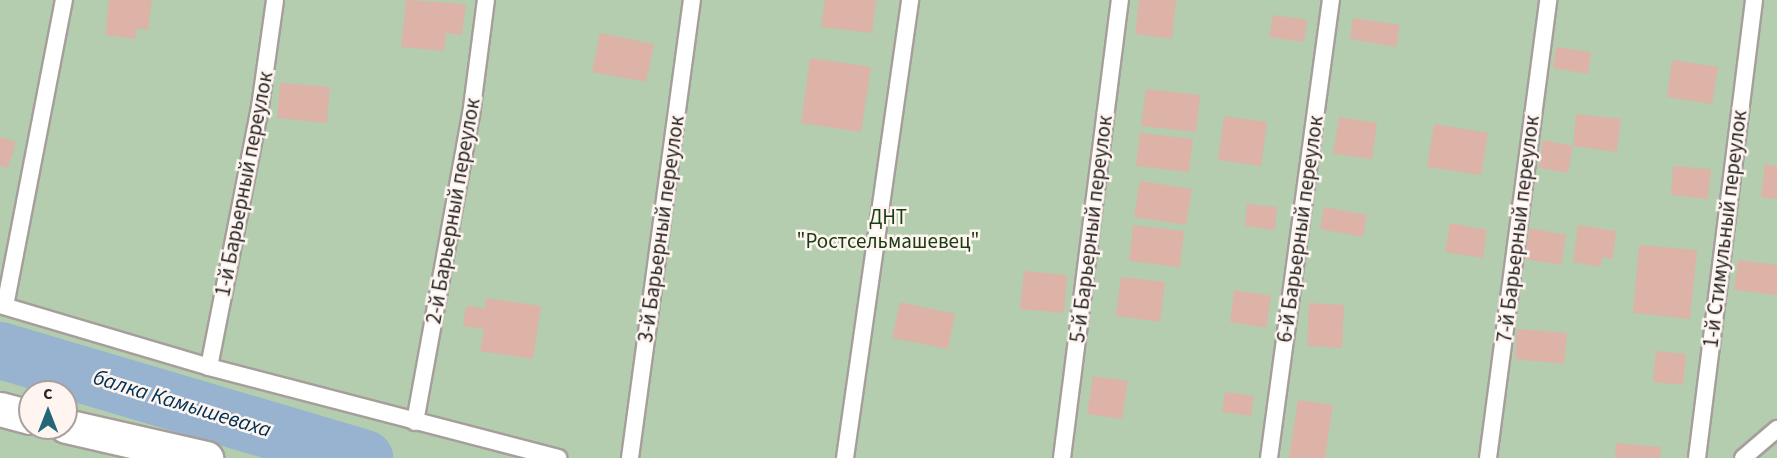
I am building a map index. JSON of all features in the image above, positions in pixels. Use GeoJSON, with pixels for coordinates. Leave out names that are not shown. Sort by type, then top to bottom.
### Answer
{"type":"FeatureCollection","features":[{"type":"Feature","properties":{"kind":"street"},"geometry":{"type":"LineString","coordinates":[[0,409],[18,414]]}},
{"type":"Feature","properties":{"kind":"street"},"geometry":{"type":"LineString","coordinates":[[78,430],[153,453],[206,458]]}},
{"type":"Feature","properties":{"kind":"lane"},"geometry":{"type":"LineString","coordinates":[[63,0],[3,305],[209,367],[558,458]]}},
{"type":"Feature","properties":{"kind":"lane","name":"1-й Барьерный переулок"},"geometry":{"type":"LineString","coordinates":[[209,367],[260,107],[275,0]]}},
{"type":"Feature","properties":{"kind":"lane","name":"2-й Барьерный переулок"},"geometry":{"type":"LineString","coordinates":[[415,422],[471,115],[486,0]]}},
{"type":"Feature","properties":{"kind":"lane","name":"3-й Барьерный переулок"},"geometry":{"type":"LineString","coordinates":[[630,458],[692,0]]}},
{"type":"Feature","properties":{"kind":"lane"},"geometry":{"type":"LineString","coordinates":[[845,458],[910,0]]}},
{"type":"Feature","properties":{"kind":"lane","name":"5-й Барьерный переулок"},"geometry":{"type":"LineString","coordinates":[[1062,458],[1120,0]]}},
{"type":"Feature","properties":{"kind":"lane","name":"6-й Барьерный переулок"},"geometry":{"type":"LineString","coordinates":[[1269,458],[1331,0]]}},
{"type":"Feature","properties":{"kind":"lane","name":"7-й Барьерный переулок"},"geometry":{"type":"LineString","coordinates":[[1488,458],[1548,0]]}},
{"type":"Feature","properties":{"kind":"lane","name":"1-й Стимульный переулок"},"geometry":{"type":"LineString","coordinates":[[1697,458],[1754,0]]}},
{"type":"Feature","properties":{"kind":"lane"},"geometry":{"type":"LineString","coordinates":[[1743,458],[1777,429]]}},
{"type":"Feature","properties":{"kind":"green space","name":"ДНТ \"Ростсельмашевец\""},"geometry":{"type":"Polygon","coordinates":[[[0,0],[1777,0],[1777,458],[0,458],[0,0]]]}},
{"type":"Feature","properties":{"kind":"building"},"geometry":{"type":"Polygon","coordinates":[[[109,0],[152,0],[148,30],[137,28],[136,39],[105,35],[109,0]]]}},
{"type":"Feature","properties":{"kind":"building"},"geometry":{"type":"Polygon","coordinates":[[[406,0],[466,4],[462,35],[446,33],[444,51],[401,47],[406,0]]]}},
{"type":"Feature","properties":{"kind":"building"},"geometry":{"type":"Polygon","coordinates":[[[825,0],[876,0],[872,33],[821,27],[825,0]]]}},
{"type":"Feature","properties":{"kind":"building"},"geometry":{"type":"Polygon","coordinates":[[[1139,0],[1176,0],[1172,39],[1135,34],[1139,0]]]}},
{"type":"Feature","properties":{"kind":"building"},"geometry":{"type":"Polygon","coordinates":[[[1273,15],[1307,20],[1304,42],[1269,37],[1273,15]]]}},
{"type":"Feature","properties":{"kind":"building"},"geometry":{"type":"Polygon","coordinates":[[[1353,18],[1400,25],[1396,47],[1350,39],[1353,18]]]}},
{"type":"Feature","properties":{"kind":"building"},"geometry":{"type":"Polygon","coordinates":[[[600,33],[654,44],[646,82],[592,72],[600,33]]]}},
{"type":"Feature","properties":{"kind":"building"},"geometry":{"type":"Polygon","coordinates":[[[1556,47],[1591,52],[1588,74],[1553,68],[1556,47]]]}},
{"type":"Feature","properties":{"kind":"building"},"geometry":{"type":"Polygon","coordinates":[[[810,58],[871,67],[861,132],[801,123],[810,58]]]}},
{"type":"Feature","properties":{"kind":"building"},"geometry":{"type":"Polygon","coordinates":[[[1672,60],[1718,67],[1712,104],[1667,97],[1672,60]]]}},
{"type":"Feature","properties":{"kind":"building"},"geometry":{"type":"Polygon","coordinates":[[[280,83],[330,87],[327,123],[277,118],[280,83]]]}},
{"type":"Feature","properties":{"kind":"building"},"geometry":{"type":"Polygon","coordinates":[[[1146,89],[1200,95],[1196,132],[1141,126],[1146,89]]]}},
{"type":"Feature","properties":{"kind":"building"},"geometry":{"type":"Polygon","coordinates":[[[1576,114],[1621,119],[1617,152],[1573,146],[1576,114]]]}},
{"type":"Feature","properties":{"kind":"building"},"geometry":{"type":"Polygon","coordinates":[[[1224,116],[1267,122],[1261,166],[1218,160],[1224,116]]]}},
{"type":"Feature","properties":{"kind":"building"},"geometry":{"type":"Polygon","coordinates":[[[1339,117],[1377,123],[1372,159],[1333,154],[1339,117]]]}},
{"type":"Feature","properties":{"kind":"building"},"geometry":{"type":"Polygon","coordinates":[[[1434,124],[1488,133],[1481,175],[1427,167],[1434,124]]]}},
{"type":"Feature","properties":{"kind":"building"},"geometry":{"type":"Polygon","coordinates":[[[1140,133],[1193,139],[1189,172],[1136,166],[1140,133]]]}},
{"type":"Feature","properties":{"kind":"building"},"geometry":{"type":"Polygon","coordinates":[[[0,137],[16,142],[8,168],[0,166],[0,137]]]}},
{"type":"Feature","properties":{"kind":"building"},"geometry":{"type":"Polygon","coordinates":[[[1543,140],[1573,146],[1568,173],[1539,168],[1543,140]]]}},
{"type":"Feature","properties":{"kind":"building"},"geometry":{"type":"Polygon","coordinates":[[[1765,164],[1777,166],[1777,199],[1761,197],[1765,164]]]}},
{"type":"Feature","properties":{"kind":"building"},"geometry":{"type":"Polygon","coordinates":[[[1673,166],[1711,169],[1708,199],[1671,195],[1673,166]]]}},
{"type":"Feature","properties":{"kind":"building"},"geometry":{"type":"Polygon","coordinates":[[[1140,181],[1192,189],[1186,225],[1134,217],[1140,181]]]}},
{"type":"Feature","properties":{"kind":"building"},"geometry":{"type":"Polygon","coordinates":[[[1247,204],[1277,207],[1275,230],[1245,226],[1247,204]]]}},
{"type":"Feature","properties":{"kind":"building"},"geometry":{"type":"Polygon","coordinates":[[[1324,207],[1367,215],[1363,237],[1320,229],[1324,207]]]}},
{"type":"Feature","properties":{"kind":"building"},"geometry":{"type":"Polygon","coordinates":[[[1450,223],[1487,230],[1483,258],[1445,252],[1450,223]]]}},
{"type":"Feature","properties":{"kind":"building"},"geometry":{"type":"Polygon","coordinates":[[[1133,225],[1184,231],[1180,267],[1129,261],[1133,225]]]}},
{"type":"Feature","properties":{"kind":"building"},"geometry":{"type":"Polygon","coordinates":[[[1578,225],[1616,231],[1613,259],[1602,257],[1601,267],[1573,262],[1578,225]]]}},
{"type":"Feature","properties":{"kind":"building"},"geometry":{"type":"Polygon","coordinates":[[[1530,228],[1566,235],[1561,265],[1524,259],[1530,228]]]}},
{"type":"Feature","properties":{"kind":"building"},"geometry":{"type":"Polygon","coordinates":[[[1639,245],[1697,250],[1690,319],[1633,313],[1639,245]]]}},
{"type":"Feature","properties":{"kind":"building"},"geometry":{"type":"Polygon","coordinates":[[[1738,260],[1777,265],[1777,295],[1734,290],[1738,260]]]}},
{"type":"Feature","properties":{"kind":"building"},"geometry":{"type":"Polygon","coordinates":[[[1024,271],[1067,275],[1064,313],[1020,309],[1024,271]]]}},
{"type":"Feature","properties":{"kind":"building"},"geometry":{"type":"Polygon","coordinates":[[[1121,277],[1165,282],[1160,322],[1116,316],[1121,277]]]}},
{"type":"Feature","properties":{"kind":"building"},"geometry":{"type":"Polygon","coordinates":[[[1234,290],[1271,296],[1266,328],[1230,322],[1234,290]]]}},
{"type":"Feature","properties":{"kind":"building"},"geometry":{"type":"Polygon","coordinates":[[[486,298],[541,306],[533,359],[480,351],[484,329],[463,326],[466,306],[485,308],[486,298]]]}},
{"type":"Feature","properties":{"kind":"building"},"geometry":{"type":"Polygon","coordinates":[[[900,302],[955,314],[948,349],[892,338],[900,302]]]}},
{"type":"Feature","properties":{"kind":"building"},"geometry":{"type":"Polygon","coordinates":[[[1309,303],[1344,305],[1342,348],[1307,346],[1309,303]]]}},
{"type":"Feature","properties":{"kind":"building"},"geometry":{"type":"Polygon","coordinates":[[[1517,329],[1567,333],[1564,364],[1515,359],[1517,329]]]}},
{"type":"Feature","properties":{"kind":"building"},"geometry":{"type":"Polygon","coordinates":[[[1656,351],[1686,354],[1683,385],[1653,382],[1656,351]]]}},
{"type":"Feature","properties":{"kind":"building"},"geometry":{"type":"Polygon","coordinates":[[[1093,376],[1128,381],[1122,419],[1087,414],[1093,376]]]}},
{"type":"Feature","properties":{"kind":"building"},"geometry":{"type":"Polygon","coordinates":[[[1225,392],[1254,396],[1251,416],[1222,412],[1225,392]]]}},
{"type":"Feature","properties":{"kind":"building"},"geometry":{"type":"Polygon","coordinates":[[[1298,400],[1333,405],[1325,458],[1289,458],[1298,400]]]}},
{"type":"Feature","properties":{"kind":"building"},"geometry":{"type":"Polygon","coordinates":[[[1616,443],[1661,447],[1660,458],[1615,458],[1616,443]]]}},
{"type":"Feature","properties":{"kind":"waterway","name":"балка Камышеваха"},"geometry":{"type":"LineString","coordinates":[[0,350],[364,458]]}}]}
